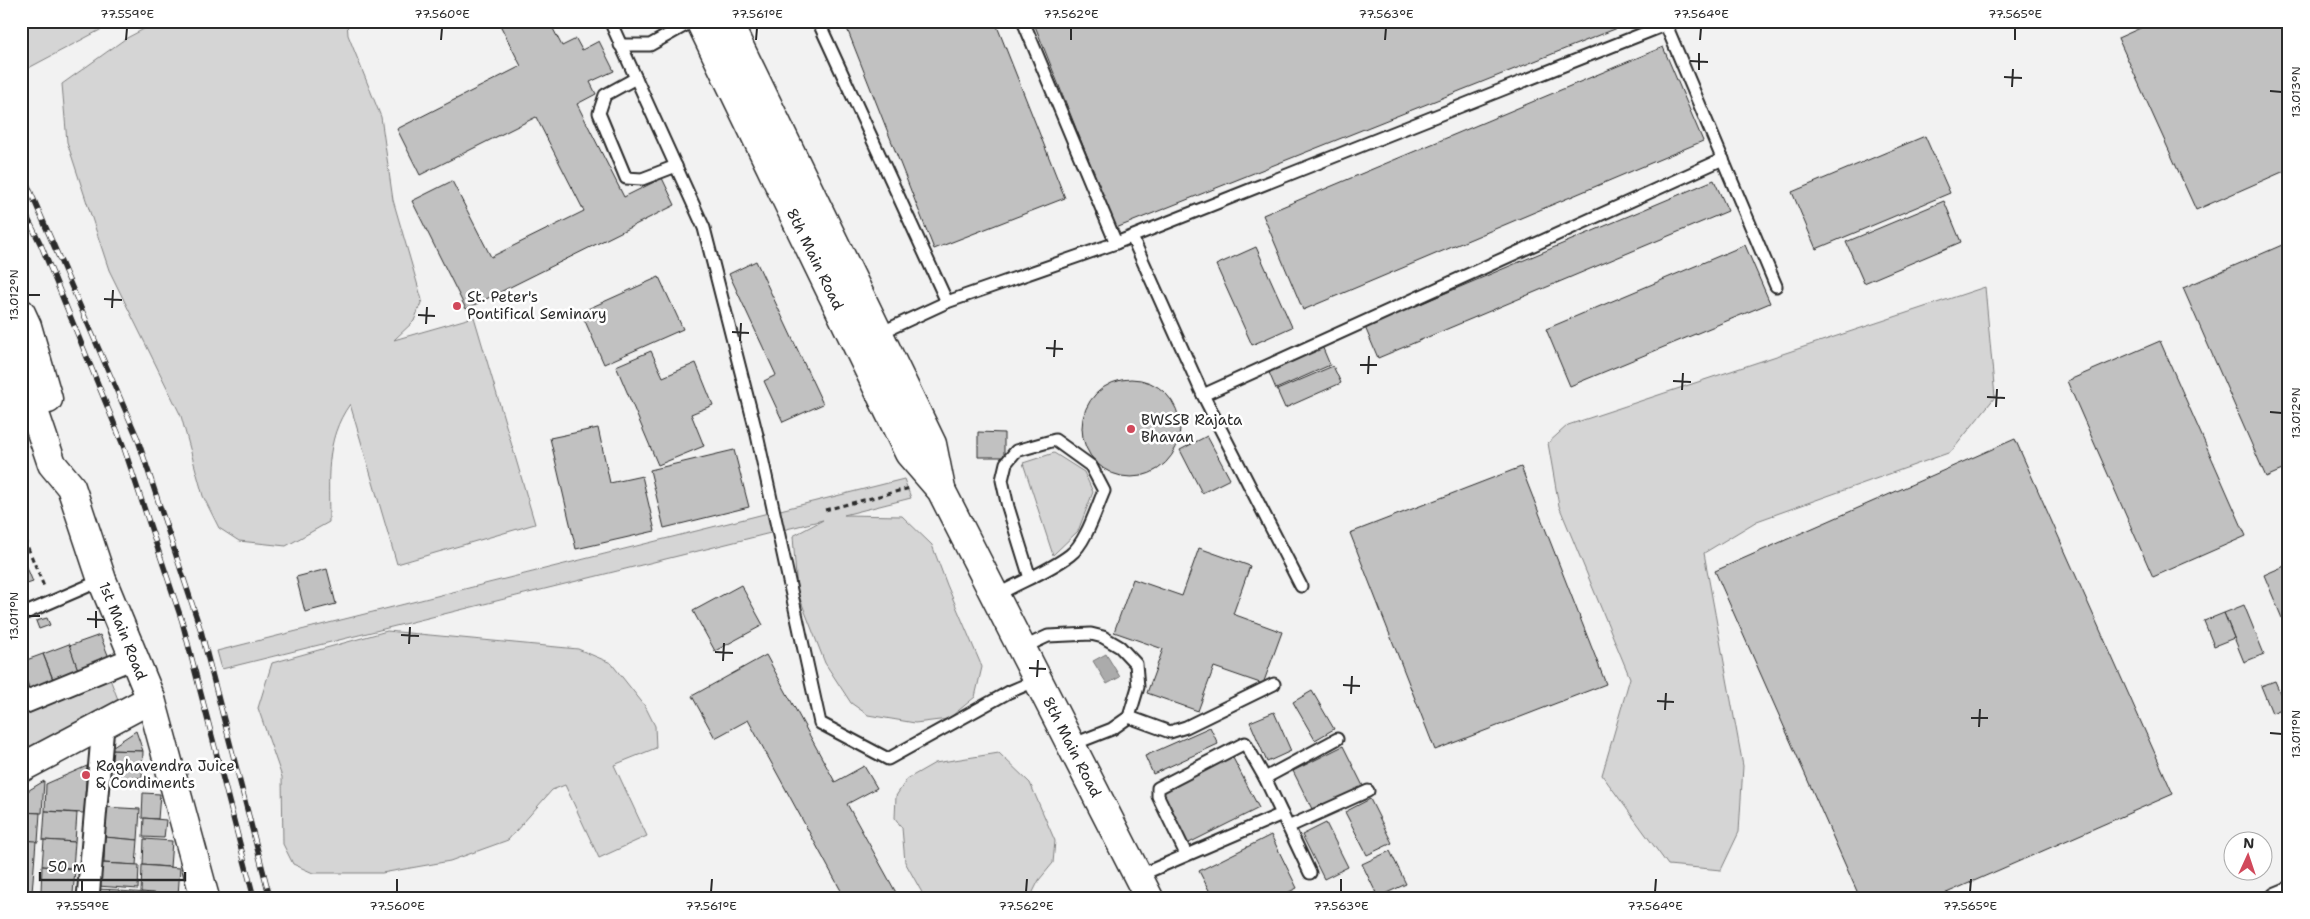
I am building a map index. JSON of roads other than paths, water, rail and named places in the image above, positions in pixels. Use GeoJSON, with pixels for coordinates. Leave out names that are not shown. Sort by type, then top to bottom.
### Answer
{"type":"FeatureCollection","features":[{"type":"Feature","properties":{"kind":"main road","name":"8th Main Road"},"geometry":{"type":"LineString","coordinates":[[700,21],[868,339],[932,444],[941,490],[1143,887]]}},
{"type":"Feature","properties":{"kind":"main road","name":"8th Main Road"},"geometry":{"type":"LineString","coordinates":[[726,21],[868,339]]}},
{"type":"Feature","properties":{"kind":"main road","name":"1st Main Road"},"geometry":{"type":"LineString","coordinates":[[21,313],[27,326],[68,474],[102,580],[151,699],[205,898]]}},
{"type":"Feature","properties":{"kind":"main road","name":"1st Main Road"},"geometry":{"type":"LineString","coordinates":[[21,373],[52,464],[68,474]]}},
{"type":"Feature","properties":{"kind":"main road"},"geometry":{"type":"LineString","coordinates":[[21,768],[151,699]]}},
{"type":"Feature","properties":{"kind":"street"},"geometry":{"type":"LineString","coordinates":[[21,704],[133,658]]}},
{"type":"Feature","properties":{"kind":"street"},"geometry":{"type":"LineString","coordinates":[[88,898],[103,726]]}},
{"type":"Feature","properties":{"kind":"street"},"geometry":{"type":"LineString","coordinates":[[2277,898],[2289,893]]}},
{"type":"Feature","properties":{"kind":"lane"},"geometry":{"type":"LineString","coordinates":[[610,21],[704,228],[756,435],[820,723],[888,759],[1009,692],[1037,680]]}},
{"type":"Feature","properties":{"kind":"lane"},"geometry":{"type":"LineString","coordinates":[[620,45],[650,45],[693,21]]}},
{"type":"Feature","properties":{"kind":"lane"},"geometry":{"type":"LineString","coordinates":[[818,21],[947,302]]}},
{"type":"Feature","properties":{"kind":"lane"},"geometry":{"type":"LineString","coordinates":[[1023,21],[1116,243]]}},
{"type":"Feature","properties":{"kind":"lane"},"geometry":{"type":"LineString","coordinates":[[868,339],[947,302],[1132,237],[1670,23],[1776,286]]}},
{"type":"Feature","properties":{"kind":"lane"},"geometry":{"type":"LineString","coordinates":[[636,78],[605,96],[599,114],[626,178],[642,179],[676,166]]}},
{"type":"Feature","properties":{"kind":"lane"},"geometry":{"type":"LineString","coordinates":[[1203,395],[1724,159]]}},
{"type":"Feature","properties":{"kind":"lane"},"geometry":{"type":"LineString","coordinates":[[1132,237],[1203,395],[1301,586]]}},
{"type":"Feature","properties":{"kind":"lane"},"geometry":{"type":"LineString","coordinates":[[995,596],[1030,578],[1071,554],[1085,535],[1104,491],[1091,466],[1055,440],[1016,451],[1006,464],[1002,480],[1008,507],[1030,578]]}},
{"type":"Feature","properties":{"kind":"lane"},"geometry":{"type":"LineString","coordinates":[[21,615],[102,580]]}},
{"type":"Feature","properties":{"kind":"lane"},"geometry":{"type":"LineString","coordinates":[[1022,648],[1048,636],[1091,634],[1103,637],[1120,647],[1136,664],[1138,687],[1129,717],[1112,729],[1071,744]]}},
{"type":"Feature","properties":{"kind":"lane"},"geometry":{"type":"LineString","coordinates":[[1129,717],[1170,732],[1186,727],[1274,684]]}},
{"type":"Feature","properties":{"kind":"lane"},"geometry":{"type":"LineString","coordinates":[[1264,778],[1337,739]]}},
{"type":"Feature","properties":{"kind":"lane"},"geometry":{"type":"LineString","coordinates":[[1186,854],[1158,796],[1157,792],[1160,786],[1245,743],[1310,873]]}},
{"type":"Feature","properties":{"kind":"lane"},"geometry":{"type":"LineString","coordinates":[[1288,827],[1368,791]]}},
{"type":"Feature","properties":{"kind":"lane"},"geometry":{"type":"LineString","coordinates":[[1143,887],[1186,854],[1282,814]]}},
{"type":"Feature","properties":{"kind":"railway"},"geometry":{"type":"LineString","coordinates":[[21,170],[137,437],[201,631],[270,898]]}},
{"type":"Feature","properties":{"kind":"railway"},"geometry":{"type":"LineString","coordinates":[[21,205],[41,245],[123,445],[182,621],[254,898]]}},
{"type":"Feature","properties":{"kind":"place","name":"St. Peter's Pontifical Seminary"},"geometry":{"type":"Point","coordinates":[457,306]}},
{"type":"Feature","properties":{"kind":"place","name":"BWSSB Rajata Bhavan"},"geometry":{"type":"Point","coordinates":[1131,429]}},
{"type":"Feature","properties":{"kind":"place","name":"Raghavendra Juice & Condiments"},"geometry":{"type":"Point","coordinates":[86,775]}}]}
